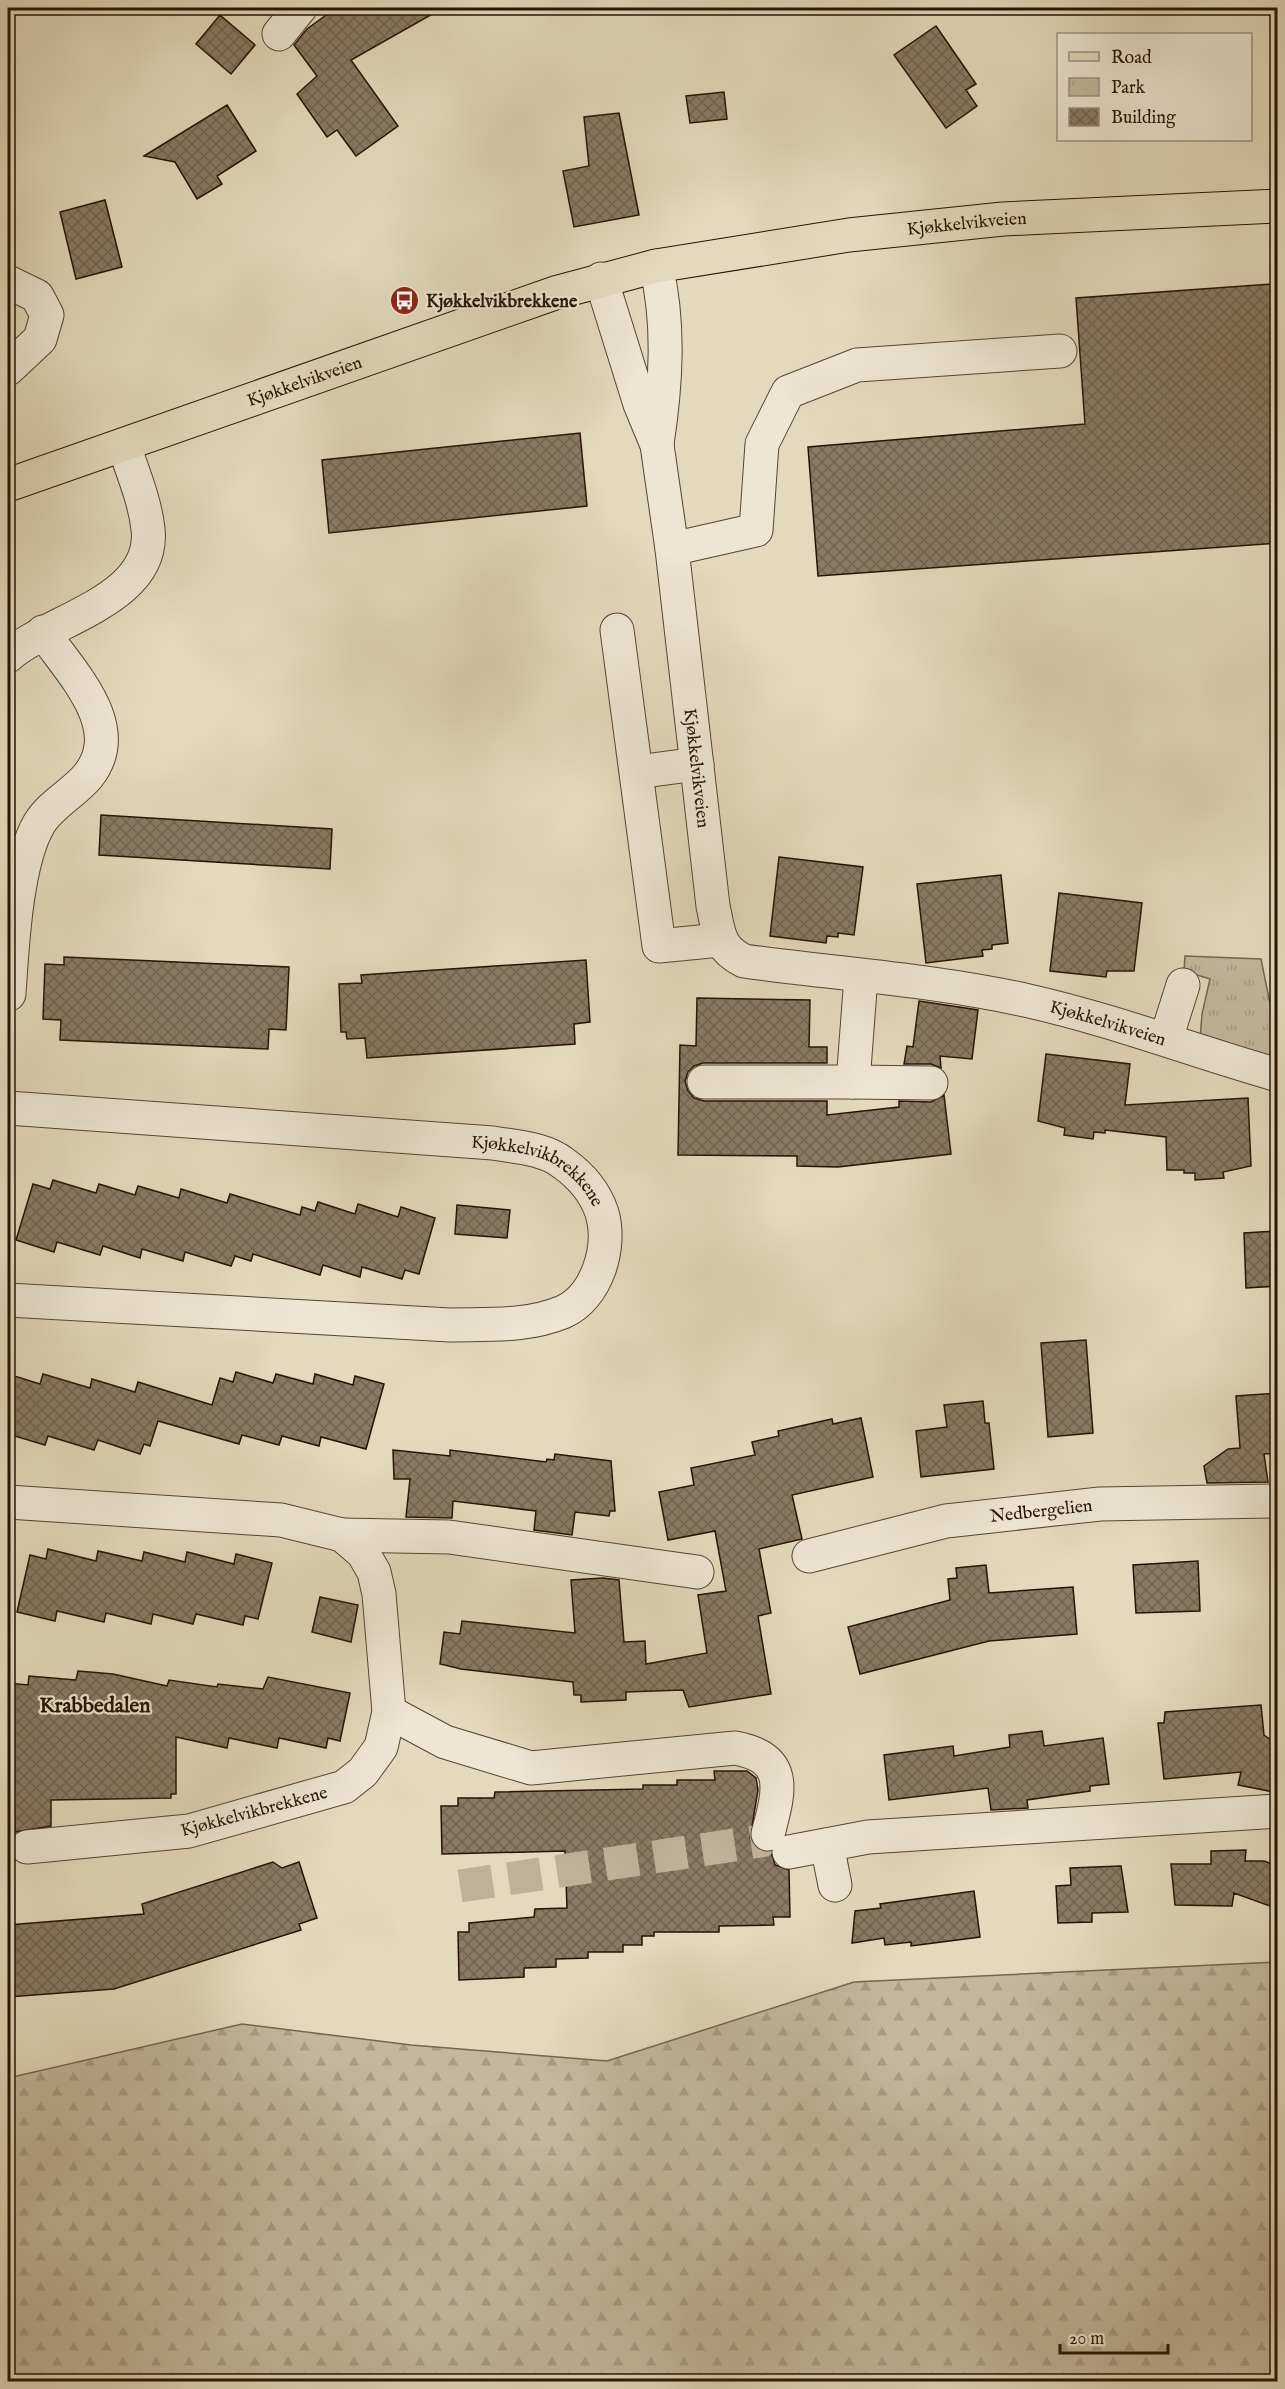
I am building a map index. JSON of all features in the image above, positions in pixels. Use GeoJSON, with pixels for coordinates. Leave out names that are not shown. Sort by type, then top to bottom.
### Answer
{"type":"FeatureCollection","features":[{"type":"Feature","properties":{"kind":"main road","name":"Kjøkkelvikveien"},"geometry":{"type":"LineString","coordinates":[[8,485],[555,293],[656,266],[849,235],[1003,219],[1278,206]]}},
{"type":"Feature","properties":{"kind":"street"},"geometry":{"type":"LineString","coordinates":[[279,34],[300,8]]}},
{"type":"Feature","properties":{"kind":"street","name":"Kjøkkelvikveien"},"geometry":{"type":"LineString","coordinates":[[656,266],[663,296],[665,356],[663,402],[657,446]]}},
{"type":"Feature","properties":{"kind":"street","name":"Kjøkkelvikveien"},"geometry":{"type":"LineString","coordinates":[[601,279],[640,404],[657,446],[672,549],[713,906],[720,940],[730,954],[744,961],[974,990],[1019,999],[1166,1039],[1278,1075]]}},
{"type":"Feature","properties":{"kind":"street"},"geometry":{"type":"LineString","coordinates":[[8,282],[37,296],[47,315],[40,339],[8,369]]}},
{"type":"Feature","properties":{"kind":"street"},"geometry":{"type":"LineString","coordinates":[[672,549],[756,530],[762,444],[788,392],[857,365],[1060,351]]}},
{"type":"Feature","properties":{"kind":"street"},"geometry":{"type":"LineString","coordinates":[[8,656],[43,632],[121,592],[137,574],[146,555],[149,531],[140,492],[124,446]]}},
{"type":"Feature","properties":{"kind":"street"},"geometry":{"type":"LineString","coordinates":[[617,630],[659,946],[720,940]]}},
{"type":"Feature","properties":{"kind":"street"},"geometry":{"type":"LineString","coordinates":[[9,994],[13,928],[30,842],[40,822],[87,776],[100,757],[103,734],[98,713],[43,632]]}},
{"type":"Feature","properties":{"kind":"street"},"geometry":{"type":"LineString","coordinates":[[637,772],[697,764]]}},
{"type":"Feature","properties":{"kind":"street"},"geometry":{"type":"LineString","coordinates":[[853,1082],[861,977]]}},
{"type":"Feature","properties":{"kind":"street"},"geometry":{"type":"LineString","coordinates":[[1166,1039],[1183,985]]}},
{"type":"Feature","properties":{"kind":"street"},"geometry":{"type":"LineString","coordinates":[[704,1082],[931,1083]]}},
{"type":"Feature","properties":{"kind":"street","name":"Kjøkkelvikbrekkene"},"geometry":{"type":"LineString","coordinates":[[8,1108],[493,1143],[538,1151],[561,1161],[579,1175],[592,1193],[602,1214],[604,1258],[595,1280],[582,1297],[564,1311],[520,1324],[450,1325],[8,1300]]}},
{"type":"Feature","properties":{"kind":"street","name":"Nedbergelien"},"geometry":{"type":"LineString","coordinates":[[809,1556],[946,1521],[1100,1504],[1278,1501]]}},
{"type":"Feature","properties":{"kind":"street","name":"Kjøkkelvikbrekkene"},"geometry":{"type":"LineString","coordinates":[[8,1502],[281,1520],[342,1535],[449,1537],[698,1572]]}},
{"type":"Feature","properties":{"kind":"street","name":"Kjøkkelvikbrekkene"},"geometry":{"type":"LineString","coordinates":[[27,1847],[189,1831],[344,1787],[363,1772],[381,1747],[389,1712],[380,1594],[374,1572],[363,1553],[342,1535]]}},
{"type":"Feature","properties":{"kind":"street"},"geometry":{"type":"LineString","coordinates":[[389,1712],[446,1742],[531,1768],[735,1748],[755,1751],[771,1763],[777,1779],[779,1843],[826,1845],[868,1837],[971,1833],[1278,1811]]}},
{"type":"Feature","properties":{"kind":"street"},"geometry":{"type":"LineString","coordinates":[[826,1845],[835,1885]]}},
{"type":"Feature","properties":{"kind":"green space"},"geometry":{"type":"Polygon","coordinates":[[[1185,956],[1261,959],[1277,1038],[1277,1061],[1200,1039],[1202,1014],[1210,979],[1184,971],[1185,956]]]}},
{"type":"Feature","properties":{"kind":"green space"},"geometry":{"type":"Polygon","coordinates":[[[1277,1962],[1277,2381],[8,2381],[8,2078],[242,2024],[411,2045],[607,2061],[854,1982],[1277,1962]]]}},
{"type":"Feature","properties":{"kind":"building"},"geometry":{"type":"Polygon","coordinates":[[[336,8],[443,8],[351,60],[398,126],[356,156],[337,130],[327,137],[297,94],[317,76],[294,45],[307,29],[336,8]]]}},
{"type":"Feature","properties":{"kind":"building"},"geometry":{"type":"Polygon","coordinates":[[[220,15],[255,45],[231,74],[196,44],[220,15]]]}},
{"type":"Feature","properties":{"kind":"building"},"geometry":{"type":"Polygon","coordinates":[[[936,26],[976,84],[966,90],[977,106],[946,128],[894,55],[936,26]]]}},
{"type":"Feature","properties":{"kind":"building"},"geometry":{"type":"Polygon","coordinates":[[[724,92],[727,119],[690,123],[686,96],[724,92]]]}},
{"type":"Feature","properties":{"kind":"building"},"geometry":{"type":"Polygon","coordinates":[[[227,105],[256,151],[217,176],[222,184],[197,199],[175,162],[144,156],[227,105]]]}},
{"type":"Feature","properties":{"kind":"building"},"geometry":{"type":"Polygon","coordinates":[[[619,113],[639,215],[574,227],[563,171],[589,166],[584,117],[619,113]]]}},
{"type":"Feature","properties":{"kind":"building"},"geometry":{"type":"Polygon","coordinates":[[[105,200],[122,267],[76,279],[60,212],[105,200]]]}},
{"type":"Feature","properties":{"kind":"building"},"geometry":{"type":"Polygon","coordinates":[[[1272,284],[1278,360],[1278,543],[818,576],[808,447],[1085,424],[1076,298],[1272,284]]]}},
{"type":"Feature","properties":{"kind":"building"},"geometry":{"type":"Polygon","coordinates":[[[580,433],[587,506],[329,533],[322,460],[580,433]]]}},
{"type":"Feature","properties":{"kind":"building"},"geometry":{"type":"Polygon","coordinates":[[[101,815],[332,829],[330,869],[99,855],[101,815]]]}},
{"type":"Feature","properties":{"kind":"building"},"geometry":{"type":"Polygon","coordinates":[[[779,857],[863,867],[854,935],[838,933],[838,937],[827,936],[826,943],[770,936],[779,857]]]}},
{"type":"Feature","properties":{"kind":"building"},"geometry":{"type":"Polygon","coordinates":[[[1001,875],[1008,943],[992,945],[992,949],[982,950],[983,956],[926,963],[917,884],[1001,875]]]}},
{"type":"Feature","properties":{"kind":"building"},"geometry":{"type":"Polygon","coordinates":[[[1059,893],[1142,903],[1134,971],[1107,971],[1106,977],[1050,971],[1059,893]]]}},
{"type":"Feature","properties":{"kind":"building"},"geometry":{"type":"Polygon","coordinates":[[[64,957],[289,967],[286,1030],[269,1029],[268,1049],[60,1040],[61,1020],[43,1019],[45,964],[64,965],[64,957]]]}},
{"type":"Feature","properties":{"kind":"building"},"geometry":{"type":"Polygon","coordinates":[[[586,960],[590,1022],[574,1024],[575,1044],[367,1058],[365,1038],[347,1039],[346,1032],[341,1032],[339,984],[362,983],[361,975],[586,960]]]}},
{"type":"Feature","properties":{"kind":"building"},"geometry":{"type":"Polygon","coordinates":[[[697,998],[810,1000],[809,1047],[827,1047],[827,1063],[703,1063],[694,1066],[688,1072],[685,1081],[688,1091],[694,1098],[704,1101],[827,1101],[827,1115],[899,1107],[899,1101],[931,1102],[944,1095],[951,1154],[838,1167],[797,1166],[797,1156],[678,1155],[680,1045],[696,1046],[697,998]]]}},
{"type":"Feature","properties":{"kind":"building"},"geometry":{"type":"Polygon","coordinates":[[[919,1001],[978,1010],[972,1059],[940,1056],[941,1068],[931,1064],[904,1064],[907,1046],[913,1047],[919,1001]]]}},
{"type":"Feature","properties":{"kind":"building"},"geometry":{"type":"Polygon","coordinates":[[[1046,1054],[1130,1064],[1125,1105],[1248,1098],[1251,1166],[1223,1172],[1224,1178],[1195,1180],[1195,1173],[1184,1173],[1184,1170],[1167,1170],[1166,1137],[1105,1130],[1105,1133],[1094,1132],[1093,1139],[1064,1135],[1065,1128],[1038,1121],[1046,1054]]]}},
{"type":"Feature","properties":{"kind":"building"},"geometry":{"type":"Polygon","coordinates":[[[53,1180],[96,1193],[99,1184],[135,1195],[138,1186],[179,1198],[181,1189],[227,1203],[230,1194],[300,1215],[302,1207],[315,1211],[318,1202],[355,1214],[358,1204],[398,1217],[401,1207],[435,1218],[419,1274],[405,1270],[402,1279],[362,1267],[360,1277],[323,1265],[320,1275],[253,1254],[251,1261],[235,1256],[231,1266],[185,1252],[183,1261],[142,1249],[140,1258],[103,1246],[100,1255],[57,1242],[54,1252],[16,1240],[33,1184],[50,1189],[53,1180]]]}},
{"type":"Feature","properties":{"kind":"building"},"geometry":{"type":"Polygon","coordinates":[[[457,1205],[510,1210],[507,1238],[455,1234],[457,1205]]]}},
{"type":"Feature","properties":{"kind":"building"},"geometry":{"type":"Polygon","coordinates":[[[1278,1231],[1278,1286],[1246,1288],[1244,1233],[1278,1231]]]}},
{"type":"Feature","properties":{"kind":"building"},"geometry":{"type":"Polygon","coordinates":[[[1086,1340],[1093,1433],[1048,1437],[1041,1343],[1086,1340]]]}},
{"type":"Feature","properties":{"kind":"building"},"geometry":{"type":"Polygon","coordinates":[[[236,1372],[273,1383],[276,1374],[313,1384],[315,1374],[353,1385],[355,1376],[384,1384],[366,1449],[321,1437],[319,1446],[282,1436],[279,1445],[242,1435],[239,1444],[158,1421],[150,1446],[144,1444],[140,1454],[98,1440],[94,1450],[48,1436],[45,1445],[8,1434],[8,1374],[40,1384],[43,1374],[90,1388],[92,1379],[135,1392],[138,1382],[212,1405],[220,1378],[233,1382],[236,1372]]]}},
{"type":"Feature","properties":{"kind":"building"},"geometry":{"type":"Polygon","coordinates":[[[1278,1393],[1278,1453],[1264,1454],[1268,1482],[1207,1483],[1204,1466],[1228,1449],[1240,1448],[1236,1396],[1278,1393]]]}},
{"type":"Feature","properties":{"kind":"building"},"geometry":{"type":"Polygon","coordinates":[[[983,1401],[985,1423],[989,1423],[994,1469],[921,1477],[916,1431],[947,1427],[944,1405],[983,1401]]]}},
{"type":"Feature","properties":{"kind":"building"},"geometry":{"type":"Polygon","coordinates":[[[861,1418],[873,1477],[792,1495],[802,1539],[759,1549],[771,1613],[758,1616],[771,1694],[689,1707],[683,1690],[626,1692],[626,1700],[581,1702],[581,1695],[574,1695],[573,1682],[461,1669],[440,1664],[444,1632],[460,1634],[462,1621],[575,1633],[571,1580],[603,1578],[619,1580],[624,1642],[645,1641],[646,1664],[707,1653],[698,1595],[726,1591],[715,1531],[668,1540],[659,1492],[694,1485],[691,1468],[755,1455],[752,1442],[779,1436],[778,1431],[832,1419],[833,1424],[861,1418]]]}},
{"type":"Feature","properties":{"kind":"building"},"geometry":{"type":"Polygon","coordinates":[[[393,1450],[450,1456],[450,1450],[546,1462],[547,1459],[554,1460],[555,1454],[611,1461],[615,1511],[610,1511],[609,1516],[575,1512],[572,1535],[534,1530],[536,1511],[453,1501],[452,1518],[406,1517],[410,1479],[394,1479],[393,1450]]]}},
{"type":"Feature","properties":{"kind":"building"},"geometry":{"type":"Polygon","coordinates":[[[48,1549],[96,1561],[98,1551],[142,1561],[144,1552],[185,1562],[187,1552],[234,1564],[236,1554],[272,1563],[258,1619],[245,1616],[243,1625],[196,1614],[193,1624],[153,1614],[151,1624],[106,1613],[104,1622],[57,1611],[55,1621],[17,1612],[30,1555],[46,1559],[48,1549]]]}},
{"type":"Feature","properties":{"kind":"building"},"geometry":{"type":"Polygon","coordinates":[[[1198,1561],[1200,1611],[1136,1613],[1133,1565],[1198,1561]]]}},
{"type":"Feature","properties":{"kind":"building"},"geometry":{"type":"Polygon","coordinates":[[[986,1565],[989,1593],[1073,1587],[1077,1634],[989,1641],[860,1674],[848,1627],[950,1600],[948,1579],[957,1578],[956,1568],[986,1565]]]}},
{"type":"Feature","properties":{"kind":"building"},"geometry":{"type":"Polygon","coordinates":[[[320,1597],[358,1605],[351,1642],[312,1632],[320,1597]]]}},
{"type":"Feature","properties":{"kind":"building"},"geometry":{"type":"Polygon","coordinates":[[[78,1671],[113,1674],[167,1686],[169,1680],[217,1687],[218,1684],[263,1689],[268,1677],[350,1693],[340,1741],[328,1738],[326,1748],[279,1738],[277,1748],[229,1738],[227,1748],[176,1737],[176,1794],[171,1794],[171,1798],[51,1800],[51,1826],[15,1832],[14,1801],[8,1802],[8,1683],[28,1685],[29,1676],[76,1680],[78,1671]]]}},
{"type":"Feature","properties":{"kind":"building"},"geometry":{"type":"Polygon","coordinates":[[[1261,1705],[1264,1735],[1277,1744],[1277,1776],[1274,1792],[1238,1785],[1241,1772],[1164,1779],[1158,1723],[1164,1723],[1165,1712],[1261,1705]]]}},
{"type":"Feature","properties":{"kind":"building"},"geometry":{"type":"Polygon","coordinates":[[[1042,1731],[1044,1746],[1103,1738],[1109,1784],[1090,1786],[1090,1791],[1027,1800],[1028,1808],[991,1810],[988,1788],[889,1800],[884,1755],[953,1746],[954,1756],[1010,1747],[1009,1735],[1042,1731]]]}},
{"type":"Feature","properties":{"kind":"building"},"geometry":{"type":"Polygon","coordinates":[[[714,1771],[747,1771],[756,1778],[758,1790],[750,1838],[755,1848],[771,1852],[775,1865],[789,1870],[790,1917],[773,1917],[774,1925],[719,1926],[719,1932],[654,1932],[654,1936],[642,1936],[642,1945],[623,1945],[623,1952],[588,1952],[588,1958],[556,1959],[556,1967],[524,1968],[524,1977],[459,1980],[458,1932],[469,1932],[469,1923],[534,1917],[535,1909],[567,1908],[565,1851],[442,1854],[441,1806],[458,1806],[458,1798],[494,1798],[495,1792],[643,1789],[643,1785],[677,1785],[677,1780],[715,1780],[714,1771]]]}},
{"type":"Feature","properties":{"kind":"building"},"geometry":{"type":"Polygon","coordinates":[[[1246,1850],[1245,1861],[1264,1861],[1278,1866],[1278,1909],[1234,1893],[1232,1906],[1175,1905],[1171,1864],[1211,1864],[1211,1851],[1246,1850]]]}},
{"type":"Feature","properties":{"kind":"building"},"geometry":{"type":"Polygon","coordinates":[[[273,1862],[282,1868],[299,1862],[317,1918],[299,1924],[301,1930],[114,1989],[8,1997],[8,1925],[144,1914],[142,1904],[273,1862]]]}},
{"type":"Feature","properties":{"kind":"building"},"geometry":{"type":"Polygon","coordinates":[[[1121,1866],[1128,1912],[1092,1913],[1092,1922],[1058,1923],[1056,1886],[1071,1885],[1070,1868],[1121,1866]]]}},
{"type":"Feature","properties":{"kind":"building"},"geometry":{"type":"Polygon","coordinates":[[[974,1891],[980,1937],[911,1946],[911,1942],[885,1945],[884,1938],[852,1943],[855,1911],[881,1908],[880,1904],[974,1891]]]}},
{"type":"Feature","properties":{"kind":"tunnel"},"geometry":{"type":"LineString","coordinates":[[460,1886],[761,1841],[768,1834]]}},
{"type":"Feature","properties":{"kind":"place","name":"Kjøkkelvikbrekkene"},"geometry":{"type":"Point","coordinates":[405,301]}},
{"type":"Feature","properties":{"kind":"district","name":"Krabbedalen"},"geometry":{"type":"Point","coordinates":[95,1705]}}]}
